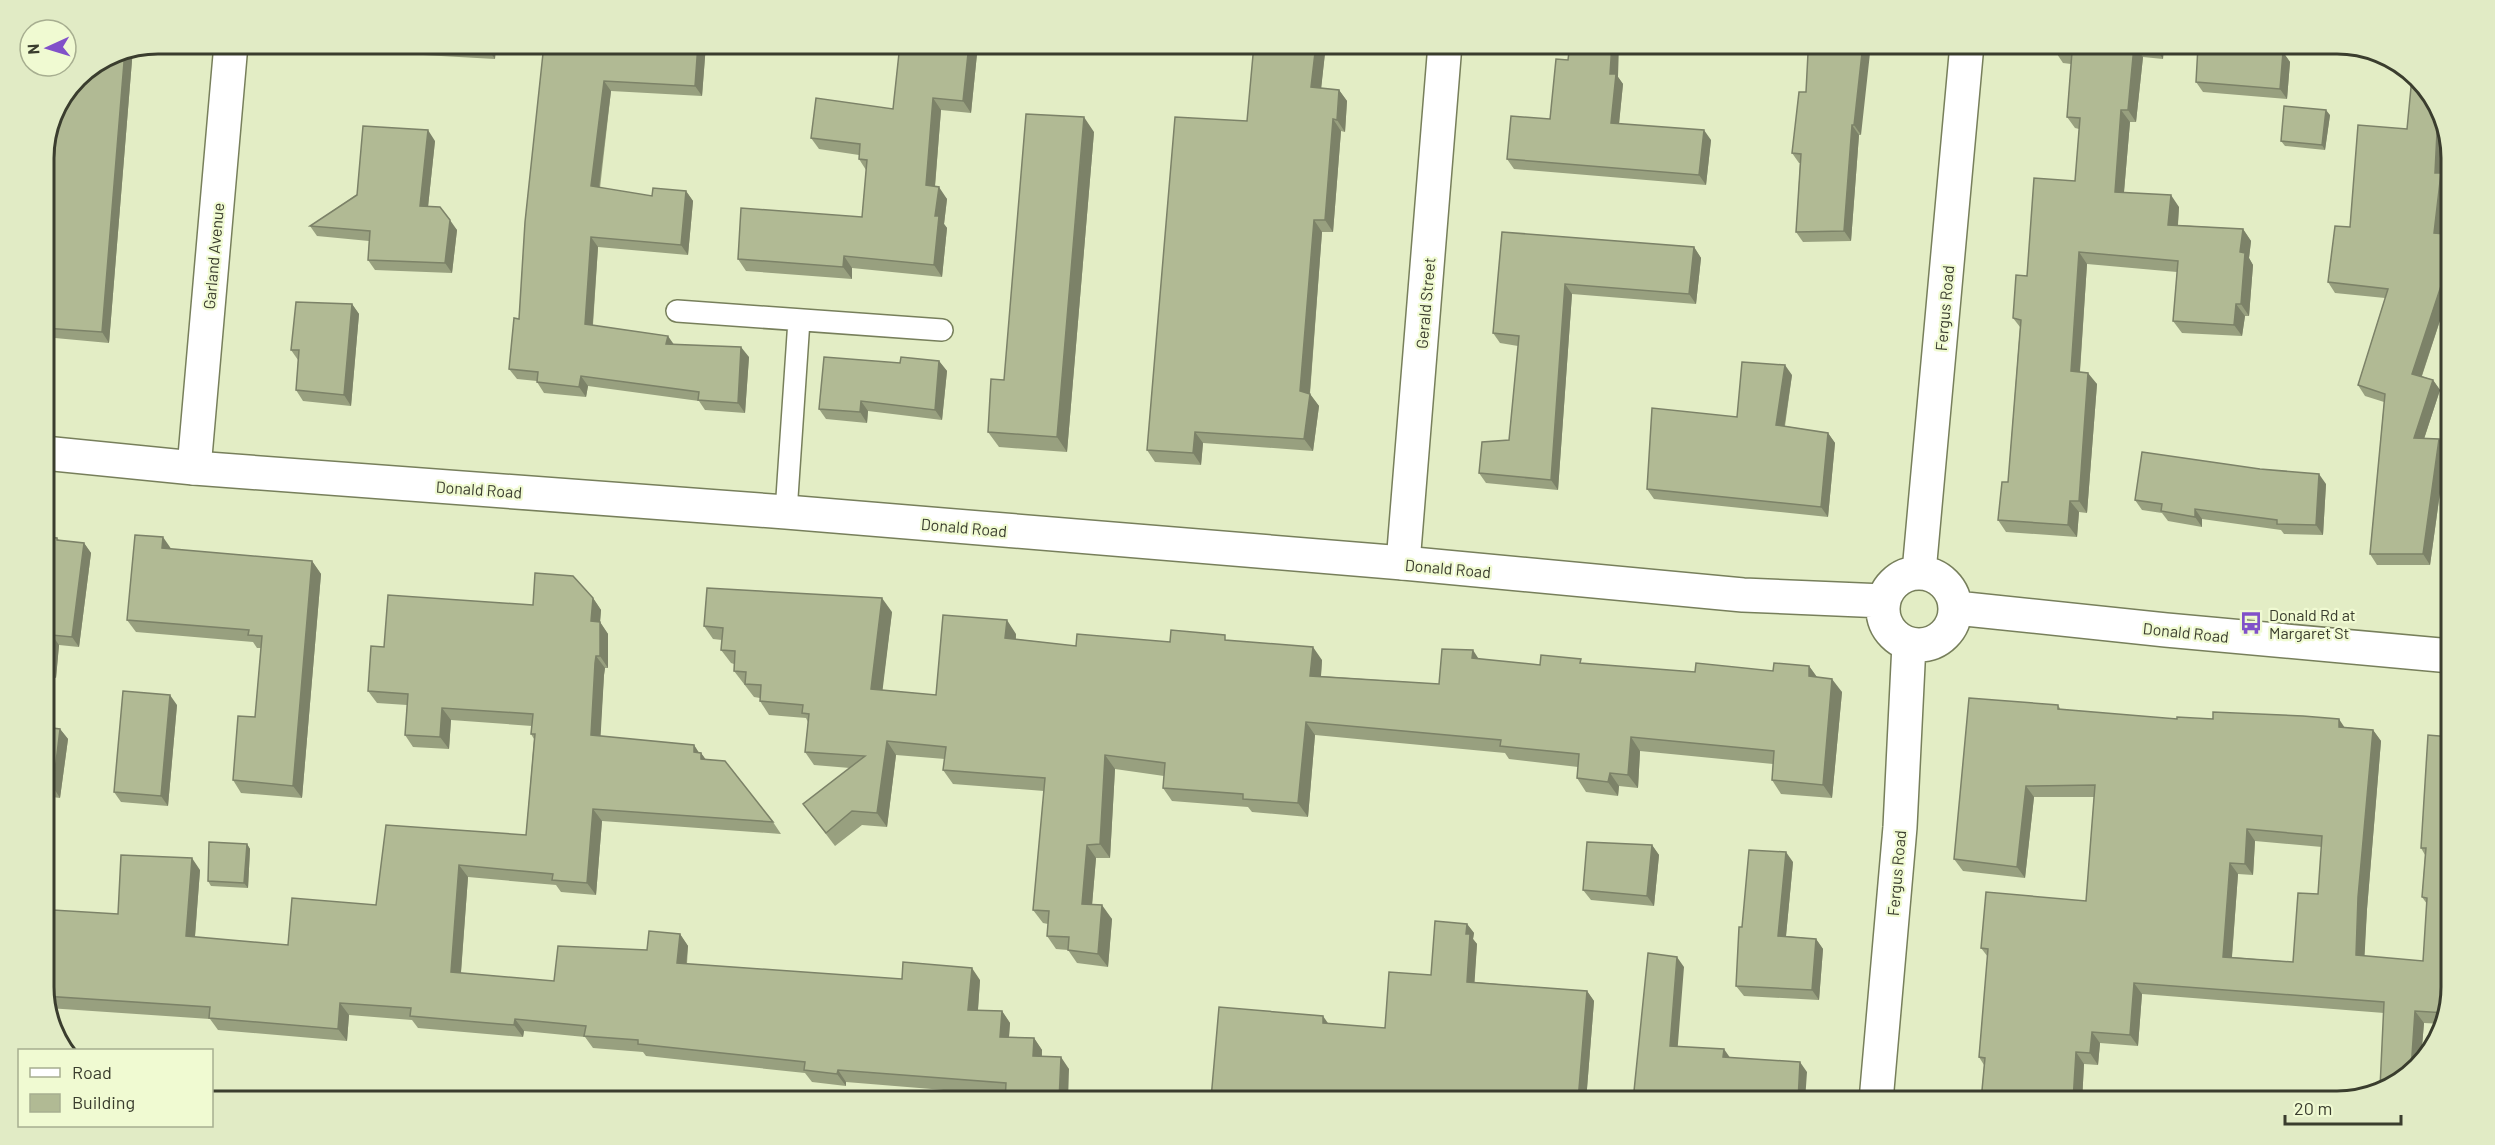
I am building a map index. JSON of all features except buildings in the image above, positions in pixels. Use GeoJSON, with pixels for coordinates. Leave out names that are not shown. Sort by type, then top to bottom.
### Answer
{"type":"FeatureCollection","features":[{"type":"Feature","properties":{"kind":"street","name":"Garland Avenue"},"geometry":{"type":"LineString","coordinates":[[194,468],[230,54]]}},
{"type":"Feature","properties":{"kind":"street","name":"Gerald Street"},"geometry":{"type":"LineString","coordinates":[[1403,563],[1444,54]]}},
{"type":"Feature","properties":{"kind":"street","name":"Fergus Road"},"geometry":{"type":"LineString","coordinates":[[1919,572],[1966,54]]}},
{"type":"Feature","properties":{"kind":"street","name":"Donald Road"},"geometry":{"type":"LineString","coordinates":[[54,454],[194,468],[786,512],[1403,563],[1743,595],[1884,601]]}},
{"type":"Feature","properties":{"kind":"street"},"geometry":{"type":"LineString","coordinates":[[1919,572],[1930,574],[1948,587],[1956,608],[1949,629],[1941,638],[1931,643],[1909,644],[1891,632],[1884,612],[1884,601],[1888,590],[1896,580],[1907,574],[1919,572]]}},
{"type":"Feature","properties":{"kind":"street","name":"Donald Road"},"geometry":{"type":"LineString","coordinates":[[1956,608],[2441,655]]}},
{"type":"Feature","properties":{"kind":"street","name":"Fergus Road"},"geometry":{"type":"LineString","coordinates":[[1877,1091],[1900,827],[1909,644]]}},
{"type":"Feature","properties":{"kind":"lane"},"geometry":{"type":"LineString","coordinates":[[677,311],[942,330]]}},
{"type":"Feature","properties":{"kind":"lane"},"geometry":{"type":"LineString","coordinates":[[786,512],[799,320]]}},
{"type":"Feature","properties":{"kind":"place","name":"Donald Rd at Margaret St"},"geometry":{"type":"Point","coordinates":[2251,623]}}]}
